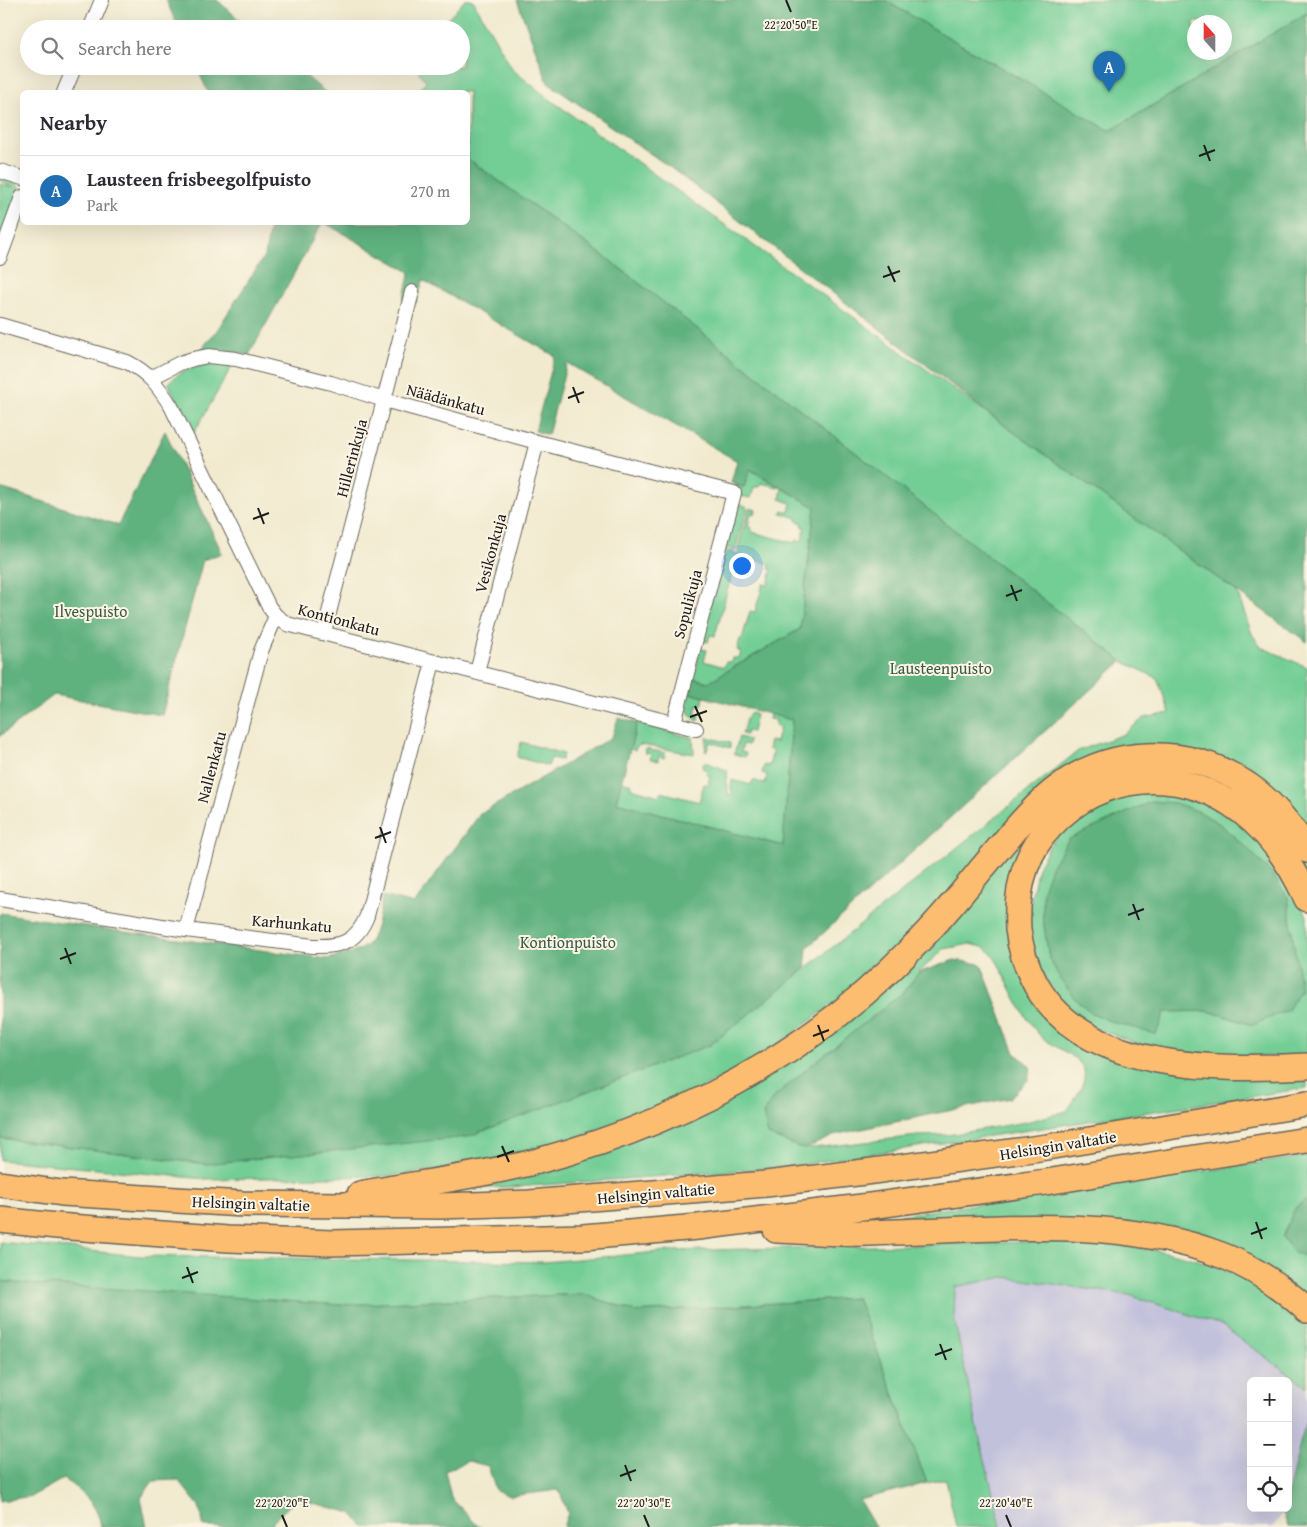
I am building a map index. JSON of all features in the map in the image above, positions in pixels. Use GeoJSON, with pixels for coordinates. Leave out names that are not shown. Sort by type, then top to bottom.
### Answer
{"type":"FeatureCollection","features":[{"type":"Feature","properties":{"kind":"highway"},"geometry":{"type":"LineString","coordinates":[[297,1204],[489,1172],[538,1161],[604,1140],[660,1119],[760,1069],[840,1015],[875,984],[946,913],[1033,809],[1064,782],[1098,765],[1132,757],[1159,755],[1183,757],[1209,765],[1248,785],[1268,801],[1291,827],[1307,850]]}},
{"type":"Feature","properties":{"kind":"highway"},"geometry":{"type":"LineString","coordinates":[[1307,899],[1275,845],[1242,811],[1218,797],[1192,786],[1164,780],[1149,780],[1113,786],[1098,791],[1074,806],[1051,826],[1033,850],[1027,863],[1020,891],[1018,923],[1019,938],[1028,968],[1042,996],[1050,1007],[1065,1020],[1093,1039],[1134,1055],[1183,1064],[1252,1068],[1307,1066]]}},
{"type":"Feature","properties":{"kind":"highway","name":"Helsingin valtatie"},"geometry":{"type":"LineString","coordinates":[[0,1184],[62,1193],[243,1204],[440,1206],[529,1203],[766,1184],[1048,1147],[1307,1104]]}},
{"type":"Feature","properties":{"kind":"highway","name":"Helsingin valtatie"},"geometry":{"type":"LineString","coordinates":[[0,1220],[218,1238],[333,1243],[583,1237],[698,1227],[1046,1182],[1307,1140]]}},
{"type":"Feature","properties":{"kind":"highway"},"geometry":{"type":"LineString","coordinates":[[698,1227],[869,1233],[1025,1228],[1080,1229],[1150,1236],[1184,1243],[1230,1259],[1281,1288],[1307,1310]]}},
{"type":"Feature","properties":{"kind":"street"},"geometry":{"type":"LineString","coordinates":[[94,20],[102,0]]}},
{"type":"Feature","properties":{"kind":"street"},"geometry":{"type":"LineString","coordinates":[[65,90],[71,75]]}},
{"type":"Feature","properties":{"kind":"street"},"geometry":{"type":"LineString","coordinates":[[0,171],[20,177]]}},
{"type":"Feature","properties":{"kind":"street"},"geometry":{"type":"LineString","coordinates":[[0,257],[20,202]]}},
{"type":"Feature","properties":{"kind":"street","name":"Hillerinkuja"},"geometry":{"type":"LineString","coordinates":[[324,632],[412,292]]}},
{"type":"Feature","properties":{"kind":"street","name":"Kontionkatu"},"geometry":{"type":"LineString","coordinates":[[0,325],[127,362],[151,378],[171,406],[269,607],[276,616],[287,624],[696,729]]}},
{"type":"Feature","properties":{"kind":"street","name":"Näädänkatu"},"geometry":{"type":"LineString","coordinates":[[151,378],[180,363],[193,359],[208,356],[236,359],[331,383],[384,400],[537,442],[734,493]]}},
{"type":"Feature","properties":{"kind":"street","name":"Vesikonkuja"},"geometry":{"type":"LineString","coordinates":[[477,672],[537,442]]}},
{"type":"Feature","properties":{"kind":"street","name":"Sopulikuja"},"geometry":{"type":"LineString","coordinates":[[674,723],[734,493]]}},
{"type":"Feature","properties":{"kind":"street","name":"Nallenkatu"},"geometry":{"type":"LineString","coordinates":[[186,930],[261,650],[276,616]]}},
{"type":"Feature","properties":{"kind":"street","name":"Karhunkatu"},"geometry":{"type":"LineString","coordinates":[[0,899],[186,930],[328,946],[341,944],[353,938],[362,928],[367,916],[433,662]]}},
{"type":"Feature","properties":{"kind":"shaded area"},"geometry":{"type":"Polygon","coordinates":[[[1004,1277],[1129,1295],[1221,1325],[1307,1387],[1307,1416],[1292,1476],[1292,1377],[1247,1377],[1247,1512],[1283,1512],[1273,1527],[1001,1527],[954,1318],[955,1287],[1004,1277]]]}},
{"type":"Feature","properties":{"kind":"green space"},"geometry":{"type":"Polygon","coordinates":[[[166,0],[217,0],[240,20],[175,20],[166,0]]]}},
{"type":"Feature","properties":{"kind":"green space"},"geometry":{"type":"Polygon","coordinates":[[[465,0],[473,0],[513,70],[548,98],[1237,592],[1252,634],[1261,647],[1307,667],[1307,833],[1287,805],[1125,746],[957,884],[870,977],[754,1062],[652,1113],[531,1152],[469,1166],[388,1176],[206,1179],[0,1160],[0,1138],[206,1164],[709,1046],[1078,751],[1124,734],[1144,718],[1170,713],[1157,678],[1122,661],[608,259],[470,160],[470,90],[419,90],[426,81],[421,75],[470,75],[470,20],[447,20],[465,0]]]}},
{"type":"Feature","properties":{"kind":"green space"},"geometry":{"type":"Polygon","coordinates":[[[517,0],[884,0],[1110,131],[1229,60],[1232,60],[1232,58],[1307,13],[1307,642],[1004,425],[671,168],[548,83],[517,0]]]}},
{"type":"Feature","properties":{"kind":"green space"},"geometry":{"type":"Polygon","coordinates":[[[884,0],[1307,0],[1307,13],[1232,58],[1232,15],[1187,15],[1187,60],[1229,60],[1110,131],[884,0]]]}},
{"type":"Feature","properties":{"kind":"green space"},"geometry":{"type":"Polygon","coordinates":[[[200,75],[305,75],[323,90],[207,90],[200,75]]]}},
{"type":"Feature","properties":{"kind":"green space","name":"Kontionpuisto"},"geometry":{"type":"Polygon","coordinates":[[[470,160],[608,259],[1122,661],[807,948],[805,969],[710,1045],[467,1137],[206,1164],[0,1138],[0,913],[328,959],[349,953],[365,947],[371,939],[376,927],[383,896],[414,904],[480,814],[612,737],[618,718],[637,723],[616,802],[783,846],[792,720],[689,693],[693,678],[708,682],[800,629],[815,507],[750,469],[744,487],[731,483],[737,461],[567,363],[548,435],[535,431],[555,356],[423,280],[416,303],[403,300],[410,272],[328,225],[470,225],[470,160]]]}},
{"type":"Feature","properties":{"kind":"green space"},"geometry":{"type":"Polygon","coordinates":[[[0,176],[16,183],[20,189],[20,192],[0,242],[0,184],[13,187],[0,180],[0,176]]]}},
{"type":"Feature","properties":{"kind":"green space"},"geometry":{"type":"Polygon","coordinates":[[[271,225],[321,225],[249,355],[218,350],[199,352],[217,330],[265,255],[271,225]]]}},
{"type":"Feature","properties":{"kind":"green space"},"geometry":{"type":"Polygon","coordinates":[[[214,363],[232,366],[194,433],[169,383],[184,371],[214,363]]]}},
{"type":"Feature","properties":{"kind":"green space","name":"Ilvespuisto"},"geometry":{"type":"Polygon","coordinates":[[[165,431],[222,553],[203,560],[162,715],[54,695],[0,736],[0,488],[118,525],[165,431]]]}},
{"type":"Feature","properties":{"kind":"green space"},"geometry":{"type":"Polygon","coordinates":[[[749,469],[782,488],[761,483],[760,487],[754,487],[751,498],[739,496],[741,489],[735,487],[736,485],[744,487],[749,469]]]}},
{"type":"Feature","properties":{"kind":"green space"},"geometry":{"type":"Polygon","coordinates":[[[782,488],[815,507],[800,629],[708,682],[693,678],[701,649],[707,650],[704,661],[724,667],[726,662],[732,662],[733,658],[739,658],[741,652],[737,650],[750,611],[755,612],[763,584],[768,585],[772,570],[769,569],[770,564],[756,560],[755,564],[751,563],[749,569],[736,565],[738,548],[749,509],[756,510],[755,514],[751,513],[748,527],[752,528],[752,532],[795,543],[797,540],[802,541],[805,527],[802,526],[803,523],[797,521],[797,518],[781,513],[783,510],[789,512],[791,503],[780,499],[782,488]]]}},
{"type":"Feature","properties":{"kind":"green space"},"geometry":{"type":"Polygon","coordinates":[[[737,504],[746,506],[747,509],[735,550],[725,547],[737,504]]]}},
{"type":"Feature","properties":{"kind":"green space"},"geometry":{"type":"Polygon","coordinates":[[[725,549],[737,555],[715,636],[710,635],[708,642],[700,640],[725,549]]]}},
{"type":"Feature","properties":{"kind":"green space"},"geometry":{"type":"Polygon","coordinates":[[[689,693],[704,697],[702,705],[698,704],[695,714],[699,715],[698,721],[691,715],[688,709],[689,693]]]}},
{"type":"Feature","properties":{"kind":"green space"},"geometry":{"type":"Polygon","coordinates":[[[751,713],[756,715],[752,732],[747,731],[746,735],[742,734],[747,717],[751,713]]]}},
{"type":"Feature","properties":{"kind":"green space"},"geometry":{"type":"Polygon","coordinates":[[[770,714],[792,720],[783,846],[616,802],[621,781],[632,784],[631,788],[659,796],[661,792],[699,802],[704,784],[708,785],[710,776],[706,774],[707,770],[702,768],[704,762],[727,770],[728,795],[732,794],[732,780],[751,785],[753,780],[765,784],[767,775],[762,773],[764,765],[769,766],[773,751],[768,749],[770,741],[776,742],[780,727],[775,725],[776,720],[769,719],[770,714]]]}},
{"type":"Feature","properties":{"kind":"green space"},"geometry":{"type":"Polygon","coordinates":[[[637,723],[693,738],[694,754],[641,745],[637,746],[635,750],[630,749],[637,723]]]}},
{"type":"Feature","properties":{"kind":"green space"},"geometry":{"type":"Polygon","coordinates":[[[707,737],[730,743],[730,748],[710,742],[707,751],[705,751],[707,737]]]}},
{"type":"Feature","properties":{"kind":"green space"},"geometry":{"type":"Polygon","coordinates":[[[739,737],[749,740],[748,745],[743,744],[741,752],[746,753],[745,757],[734,754],[739,737]]]}},
{"type":"Feature","properties":{"kind":"green space"},"geometry":{"type":"Polygon","coordinates":[[[521,742],[563,754],[561,760],[551,758],[548,766],[517,757],[521,742]]]}},
{"type":"Feature","properties":{"kind":"green space"},"geometry":{"type":"Polygon","coordinates":[[[646,749],[665,753],[664,758],[659,756],[658,761],[650,759],[651,754],[645,753],[646,749]]]}},
{"type":"Feature","properties":{"kind":"green space"},"geometry":{"type":"Polygon","coordinates":[[[1127,764],[1186,766],[1240,788],[1303,856],[1307,863],[1307,882],[1207,784],[1070,799],[1009,910],[1066,1032],[1307,1073],[1307,1088],[785,1167],[529,1186],[437,1190],[759,1079],[1064,791],[1127,764]],[[970,944],[944,949],[918,973],[905,991],[773,1098],[768,1135],[804,1149],[918,1136],[948,1135],[1026,1122],[1067,1111],[1084,1080],[1084,1070],[1070,1055],[1048,1042],[1037,1032],[1024,1013],[993,956],[986,949],[970,944]]]}},
{"type":"Feature","properties":{"kind":"green space"},"geometry":{"type":"Polygon","coordinates":[[[1132,791],[1187,794],[1245,824],[1293,886],[1307,916],[1307,1058],[1162,1052],[1083,1024],[1059,998],[1041,972],[1031,945],[1028,923],[1031,898],[1038,867],[1050,845],[1065,826],[1089,807],[1132,791]],[[1198,811],[1051,867],[1044,890],[1043,919],[1049,958],[1061,980],[1076,1000],[1155,1034],[1165,1012],[1208,1011],[1253,1025],[1293,939],[1288,897],[1269,871],[1220,824],[1198,811]]]}},
{"type":"Feature","properties":{"kind":"green space"},"geometry":{"type":"Polygon","coordinates":[[[1152,801],[1175,803],[1198,811],[1220,824],[1269,871],[1288,897],[1301,989],[1288,1010],[1253,1025],[1208,1011],[1165,1012],[1156,1034],[1112,1022],[1092,1013],[1076,1000],[1061,980],[1049,958],[1043,919],[1043,890],[1051,867],[1069,839],[1152,801]]]}},
{"type":"Feature","properties":{"kind":"green space"},"geometry":{"type":"Polygon","coordinates":[[[954,960],[981,964],[1015,1053],[1031,1067],[1028,1080],[1010,1098],[838,1134],[804,1149],[768,1135],[763,1114],[773,1098],[905,991],[918,973],[954,960]]]}},
{"type":"Feature","properties":{"kind":"green space"},"geometry":{"type":"Polygon","coordinates":[[[1307,1156],[1307,1199],[1295,1208],[1294,1252],[1307,1258],[1307,1295],[1187,1236],[867,1225],[867,1220],[1307,1156]]]}},
{"type":"Feature","properties":{"kind":"green space"},"geometry":{"type":"Polygon","coordinates":[[[1307,1199],[1307,1258],[1294,1252],[1282,1237],[1295,1208],[1307,1199]]]}},
{"type":"Feature","properties":{"kind":"green space"},"geometry":{"type":"Polygon","coordinates":[[[1067,1241],[1119,1245],[1170,1253],[1219,1267],[1243,1278],[1282,1304],[1307,1327],[1307,1387],[1221,1325],[1129,1295],[1004,1277],[955,1287],[954,1318],[1001,1527],[956,1527],[946,1479],[927,1483],[857,1298],[636,1312],[583,1294],[341,1305],[0,1281],[0,1242],[140,1256],[544,1262],[670,1251],[1067,1241]]]}},
{"type":"Feature","properties":{"kind":"green space"},"geometry":{"type":"Polygon","coordinates":[[[0,1281],[341,1305],[583,1294],[636,1312],[857,1298],[927,1483],[859,1500],[875,1527],[563,1527],[568,1513],[559,1490],[510,1496],[496,1491],[488,1466],[468,1461],[445,1471],[451,1498],[478,1526],[482,1527],[364,1527],[352,1513],[297,1499],[273,1521],[272,1527],[204,1527],[199,1506],[178,1480],[153,1481],[141,1498],[147,1527],[101,1527],[93,1505],[77,1488],[63,1479],[32,1496],[0,1501],[0,1281]]]}},
{"type":"Feature","properties":{"kind":"green space"},"geometry":{"type":"Polygon","coordinates":[[[1307,1416],[1307,1527],[1288,1527],[1283,1513],[1292,1512],[1292,1476],[1307,1416]]]}},
{"type":"Feature","properties":{"kind":"place","name":"Lausteen frisbeegolfpuisto"},"geometry":{"type":"Point","coordinates":[1109,92]}},
{"type":"Feature","properties":{"kind":"park label","name":"Lausteenpuisto"},"geometry":{"type":"Point","coordinates":[941,668]}}]}
